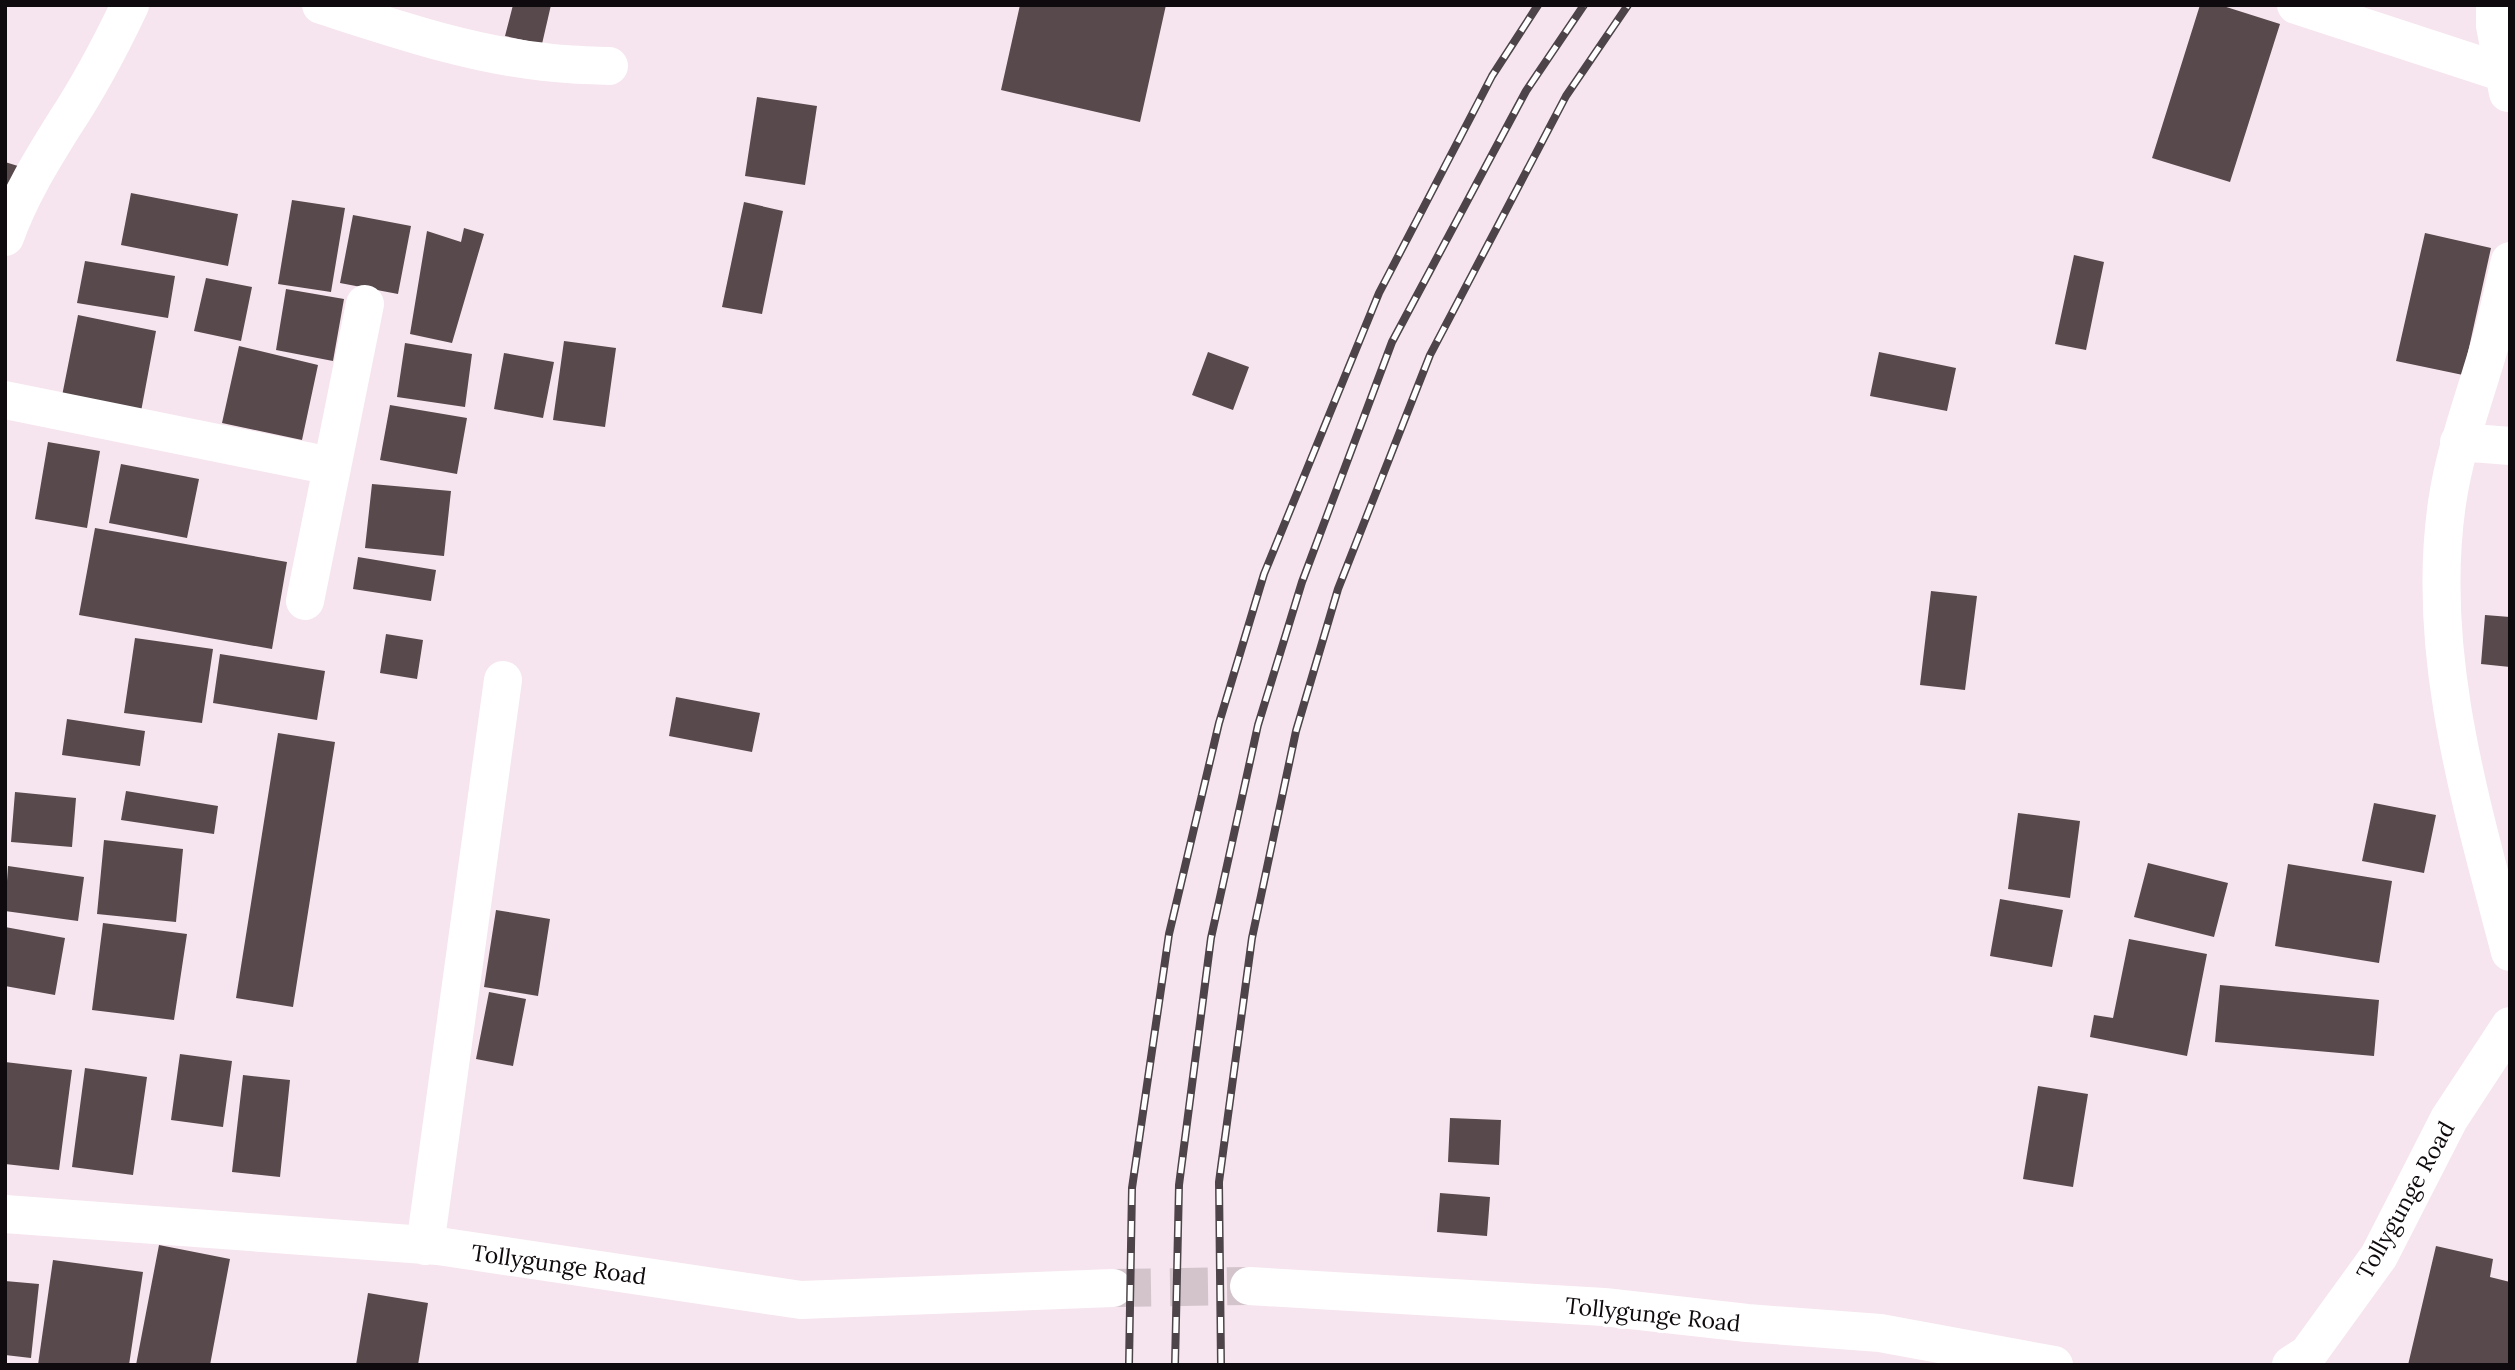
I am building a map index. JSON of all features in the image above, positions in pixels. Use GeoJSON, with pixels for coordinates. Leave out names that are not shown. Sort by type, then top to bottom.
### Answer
{"type":"FeatureCollection","features":[{"type":"Feature","properties":{"kind":"street"},"geometry":{"type":"LineString","coordinates":[[5,237],[16,204],[67,121],[130,5]]}},
{"type":"Feature","properties":{"kind":"street"},"geometry":{"type":"LineString","coordinates":[[321,5],[422,36],[492,53],[545,62],[609,66]]}},
{"type":"Feature","properties":{"kind":"street"},"geometry":{"type":"LineString","coordinates":[[2296,5],[2507,86]]}},
{"type":"Feature","properties":{"kind":"street"},"geometry":{"type":"LineString","coordinates":[[2495,5],[2495,26],[2507,86]]}},
{"type":"Feature","properties":{"kind":"street"},"geometry":{"type":"LineString","coordinates":[[2510,261],[2491,342],[2459,442],[2447,502],[2441,559],[2450,699],[2464,775],[2510,952]]}},
{"type":"Feature","properties":{"kind":"street"},"geometry":{"type":"LineString","coordinates":[[305,601],[365,304]]}},
{"type":"Feature","properties":{"kind":"street"},"geometry":{"type":"LineString","coordinates":[[5,400],[331,466]]}},
{"type":"Feature","properties":{"kind":"street"},"geometry":{"type":"LineString","coordinates":[[2459,442],[2510,446]]}},
{"type":"Feature","properties":{"kind":"street"},"geometry":{"type":"LineString","coordinates":[[425,1246],[503,680]]}},
{"type":"Feature","properties":{"kind":"street","name":"Tollygunge Road"},"geometry":{"type":"LineString","coordinates":[[2306,1361],[2379,1256],[2449,1119],[2510,1026]]}},
{"type":"Feature","properties":{"kind":"street","name":"Tollygunge Road"},"geometry":{"type":"LineString","coordinates":[[5,1214],[452,1248],[801,1300],[1113,1288]]}},
{"type":"Feature","properties":{"kind":"street","name":"Tollygunge Road"},"geometry":{"type":"LineString","coordinates":[[1249,1286],[1604,1307],[1747,1323],[1880,1333],[2008,1361],[2054,1365]]}},
{"type":"Feature","properties":{"kind":"building"},"geometry":{"type":"Polygon","coordinates":[[[513,5],[551,5],[542,44],[505,36],[513,5]]]}},
{"type":"Feature","properties":{"kind":"building"},"geometry":{"type":"Polygon","coordinates":[[[1020,5],[1166,5],[1140,122],[1001,90],[1020,5]]]}},
{"type":"Feature","properties":{"kind":"building"},"geometry":{"type":"Polygon","coordinates":[[[2200,5],[2220,5],[2280,24],[2230,182],[2152,158],[2200,5]]]}},
{"type":"Feature","properties":{"kind":"building"},"geometry":{"type":"Polygon","coordinates":[[[757,97],[817,106],[805,185],[745,176],[757,97]]]}},
{"type":"Feature","properties":{"kind":"building"},"geometry":{"type":"Polygon","coordinates":[[[5,162],[18,166],[5,200],[5,162]]]}},
{"type":"Feature","properties":{"kind":"building"},"geometry":{"type":"Polygon","coordinates":[[[131,193],[238,214],[228,266],[121,245],[131,193]]]}},
{"type":"Feature","properties":{"kind":"building"},"geometry":{"type":"Polygon","coordinates":[[[292,200],[345,208],[331,292],[278,284],[292,200]]]}},
{"type":"Feature","properties":{"kind":"building"},"geometry":{"type":"Polygon","coordinates":[[[744,202],[783,211],[762,314],[722,307],[744,202]]]}},
{"type":"Feature","properties":{"kind":"building"},"geometry":{"type":"Polygon","coordinates":[[[353,215],[411,226],[398,294],[340,283],[353,215]]]}},
{"type":"Feature","properties":{"kind":"building"},"geometry":{"type":"Polygon","coordinates":[[[464,228],[484,234],[452,343],[410,334],[427,231],[461,242],[464,228]]]}},
{"type":"Feature","properties":{"kind":"building"},"geometry":{"type":"Polygon","coordinates":[[[2425,233],[2491,248],[2463,375],[2396,361],[2425,233]]]}},
{"type":"Feature","properties":{"kind":"building"},"geometry":{"type":"Polygon","coordinates":[[[2074,255],[2104,262],[2086,350],[2055,344],[2074,255]]]}},
{"type":"Feature","properties":{"kind":"building"},"geometry":{"type":"Polygon","coordinates":[[[85,261],[175,276],[168,318],[77,303],[85,261]]]}},
{"type":"Feature","properties":{"kind":"building"},"geometry":{"type":"Polygon","coordinates":[[[206,278],[252,287],[241,341],[194,331],[206,278]]]}},
{"type":"Feature","properties":{"kind":"building"},"geometry":{"type":"Polygon","coordinates":[[[286,289],[344,299],[333,361],[276,350],[286,289]]]}},
{"type":"Feature","properties":{"kind":"building"},"geometry":{"type":"Polygon","coordinates":[[[78,315],[156,331],[140,417],[61,401],[78,315]]]}},
{"type":"Feature","properties":{"kind":"building"},"geometry":{"type":"Polygon","coordinates":[[[564,341],[616,348],[605,427],[553,420],[564,341]]]}},
{"type":"Feature","properties":{"kind":"building"},"geometry":{"type":"Polygon","coordinates":[[[405,343],[472,354],[465,407],[397,397],[405,343]]]}},
{"type":"Feature","properties":{"kind":"building"},"geometry":{"type":"Polygon","coordinates":[[[239,346],[318,365],[302,440],[222,423],[239,346]]]}},
{"type":"Feature","properties":{"kind":"building"},"geometry":{"type":"Polygon","coordinates":[[[1208,352],[1249,367],[1233,410],[1192,395],[1208,352]]]}},
{"type":"Feature","properties":{"kind":"building"},"geometry":{"type":"Polygon","coordinates":[[[1879,352],[1956,368],[1947,411],[1870,396],[1879,352]]]}},
{"type":"Feature","properties":{"kind":"building"},"geometry":{"type":"Polygon","coordinates":[[[504,353],[554,362],[543,418],[494,409],[504,353]]]}},
{"type":"Feature","properties":{"kind":"building"},"geometry":{"type":"Polygon","coordinates":[[[390,405],[467,418],[457,474],[380,460],[390,405]]]}},
{"type":"Feature","properties":{"kind":"building"},"geometry":{"type":"Polygon","coordinates":[[[48,442],[100,451],[87,528],[35,519],[48,442]]]}},
{"type":"Feature","properties":{"kind":"building"},"geometry":{"type":"Polygon","coordinates":[[[121,464],[199,479],[187,538],[109,523],[121,464]]]}},
{"type":"Feature","properties":{"kind":"building"},"geometry":{"type":"Polygon","coordinates":[[[372,484],[451,491],[444,556],[365,548],[372,484]]]}},
{"type":"Feature","properties":{"kind":"building"},"geometry":{"type":"Polygon","coordinates":[[[95,528],[287,562],[272,649],[79,615],[95,528]]]}},
{"type":"Feature","properties":{"kind":"building"},"geometry":{"type":"Polygon","coordinates":[[[358,557],[436,570],[431,601],[353,589],[358,557]]]}},
{"type":"Feature","properties":{"kind":"building"},"geometry":{"type":"Polygon","coordinates":[[[1931,591],[1977,596],[1965,690],[1920,685],[1931,591]]]}},
{"type":"Feature","properties":{"kind":"building"},"geometry":{"type":"Polygon","coordinates":[[[2485,615],[2510,617],[2510,667],[2481,664],[2485,615]]]}},
{"type":"Feature","properties":{"kind":"building"},"geometry":{"type":"Polygon","coordinates":[[[386,634],[423,640],[417,679],[380,673],[386,634]]]}},
{"type":"Feature","properties":{"kind":"building"},"geometry":{"type":"Polygon","coordinates":[[[135,638],[213,649],[202,723],[124,713],[135,638]]]}},
{"type":"Feature","properties":{"kind":"building"},"geometry":{"type":"Polygon","coordinates":[[[220,654],[325,671],[317,720],[213,703],[220,654]]]}},
{"type":"Feature","properties":{"kind":"building"},"geometry":{"type":"Polygon","coordinates":[[[676,697],[760,713],[752,752],[669,736],[676,697]]]}},
{"type":"Feature","properties":{"kind":"building"},"geometry":{"type":"Polygon","coordinates":[[[67,719],[145,731],[140,766],[62,755],[67,719]]]}},
{"type":"Feature","properties":{"kind":"building"},"geometry":{"type":"Polygon","coordinates":[[[278,733],[335,742],[293,1007],[236,998],[278,733]]]}},
{"type":"Feature","properties":{"kind":"building"},"geometry":{"type":"Polygon","coordinates":[[[126,791],[218,806],[214,834],[121,820],[126,791]]]}},
{"type":"Feature","properties":{"kind":"building"},"geometry":{"type":"Polygon","coordinates":[[[15,792],[76,798],[72,847],[11,842],[15,792]]]}},
{"type":"Feature","properties":{"kind":"building"},"geometry":{"type":"Polygon","coordinates":[[[2374,803],[2436,815],[2424,873],[2362,861],[2374,803]]]}},
{"type":"Feature","properties":{"kind":"building"},"geometry":{"type":"Polygon","coordinates":[[[2018,813],[2080,821],[2070,898],[2008,889],[2018,813]]]}},
{"type":"Feature","properties":{"kind":"building"},"geometry":{"type":"Polygon","coordinates":[[[104,840],[183,849],[176,922],[97,914],[104,840]]]}},
{"type":"Feature","properties":{"kind":"building"},"geometry":{"type":"Polygon","coordinates":[[[2148,863],[2228,883],[2214,937],[2134,917],[2148,863]]]}},
{"type":"Feature","properties":{"kind":"building"},"geometry":{"type":"Polygon","coordinates":[[[2288,864],[2392,881],[2379,963],[2275,946],[2288,864]]]}},
{"type":"Feature","properties":{"kind":"building"},"geometry":{"type":"Polygon","coordinates":[[[8,866],[84,877],[78,921],[5,911],[8,866]]]}},
{"type":"Feature","properties":{"kind":"building"},"geometry":{"type":"Polygon","coordinates":[[[2000,899],[2063,910],[2052,967],[1990,956],[2000,899]]]}},
{"type":"Feature","properties":{"kind":"building"},"geometry":{"type":"Polygon","coordinates":[[[496,910],[550,919],[538,996],[484,987],[496,910]]]}},
{"type":"Feature","properties":{"kind":"building"},"geometry":{"type":"Polygon","coordinates":[[[103,923],[187,934],[174,1020],[92,1010],[103,923]]]}},
{"type":"Feature","properties":{"kind":"building"},"geometry":{"type":"Polygon","coordinates":[[[5,927],[65,938],[55,995],[5,986],[5,927]]]}},
{"type":"Feature","properties":{"kind":"building"},"geometry":{"type":"Polygon","coordinates":[[[2129,939],[2207,954],[2187,1056],[2090,1037],[2094,1015],[2113,1018],[2129,939]]]}},
{"type":"Feature","properties":{"kind":"building"},"geometry":{"type":"Polygon","coordinates":[[[2220,985],[2379,1000],[2374,1056],[2215,1042],[2220,985]]]}},
{"type":"Feature","properties":{"kind":"building"},"geometry":{"type":"Polygon","coordinates":[[[489,992],[526,999],[513,1066],[476,1059],[489,992]]]}},
{"type":"Feature","properties":{"kind":"building"},"geometry":{"type":"Polygon","coordinates":[[[180,1054],[232,1061],[223,1127],[171,1120],[180,1054]]]}},
{"type":"Feature","properties":{"kind":"building"},"geometry":{"type":"Polygon","coordinates":[[[5,1062],[72,1070],[59,1170],[5,1164],[5,1062]]]}},
{"type":"Feature","properties":{"kind":"building"},"geometry":{"type":"Polygon","coordinates":[[[85,1068],[147,1077],[133,1175],[72,1167],[85,1068]]]}},
{"type":"Feature","properties":{"kind":"building"},"geometry":{"type":"Polygon","coordinates":[[[243,1075],[290,1080],[280,1177],[232,1172],[243,1075]]]}},
{"type":"Feature","properties":{"kind":"building"},"geometry":{"type":"Polygon","coordinates":[[[2038,1086],[2088,1094],[2073,1187],[2023,1179],[2038,1086]]]}},
{"type":"Feature","properties":{"kind":"building"},"geometry":{"type":"Polygon","coordinates":[[[1450,1118],[1501,1120],[1499,1165],[1448,1162],[1450,1118]]]}},
{"type":"Feature","properties":{"kind":"building"},"geometry":{"type":"Polygon","coordinates":[[[1440,1193],[1490,1197],[1487,1236],[1437,1232],[1440,1193]]]}},
{"type":"Feature","properties":{"kind":"building"},"geometry":{"type":"Polygon","coordinates":[[[159,1245],[230,1259],[210,1365],[136,1365],[159,1245]]]}},
{"type":"Feature","properties":{"kind":"building"},"geometry":{"type":"Polygon","coordinates":[[[2436,1246],[2493,1259],[2490,1277],[2510,1282],[2510,1365],[2408,1365],[2436,1246]]]}},
{"type":"Feature","properties":{"kind":"building"},"geometry":{"type":"Polygon","coordinates":[[[53,1260],[143,1272],[129,1365],[38,1365],[53,1260]]]}},
{"type":"Feature","properties":{"kind":"building"},"geometry":{"type":"Polygon","coordinates":[[[5,1281],[39,1284],[31,1358],[5,1355],[5,1281]]]}},
{"type":"Feature","properties":{"kind":"building"},"geometry":{"type":"Polygon","coordinates":[[[368,1293],[428,1303],[418,1365],[356,1365],[368,1293]]]}},
{"type":"Feature","properties":{"kind":"tunnel"},"geometry":{"type":"LineString","coordinates":[[1113,1288],[1249,1286]]}},
{"type":"Feature","properties":{"kind":"railway"},"geometry":{"type":"LineString","coordinates":[[1129,1365],[1132,1188],[1169,934],[1219,723],[1264,574],[1379,293],[1492,76],[1538,5]]}},
{"type":"Feature","properties":{"kind":"railway"},"geometry":{"type":"LineString","coordinates":[[1175,1365],[1179,1185],[1211,938],[1258,725],[1302,582],[1392,342],[1526,91],[1584,5]]}},
{"type":"Feature","properties":{"kind":"railway"},"geometry":{"type":"LineString","coordinates":[[1221,1365],[1219,1182],[1252,938],[1296,731],[1338,589],[1430,355],[1566,96],[1628,5]]}}]}
